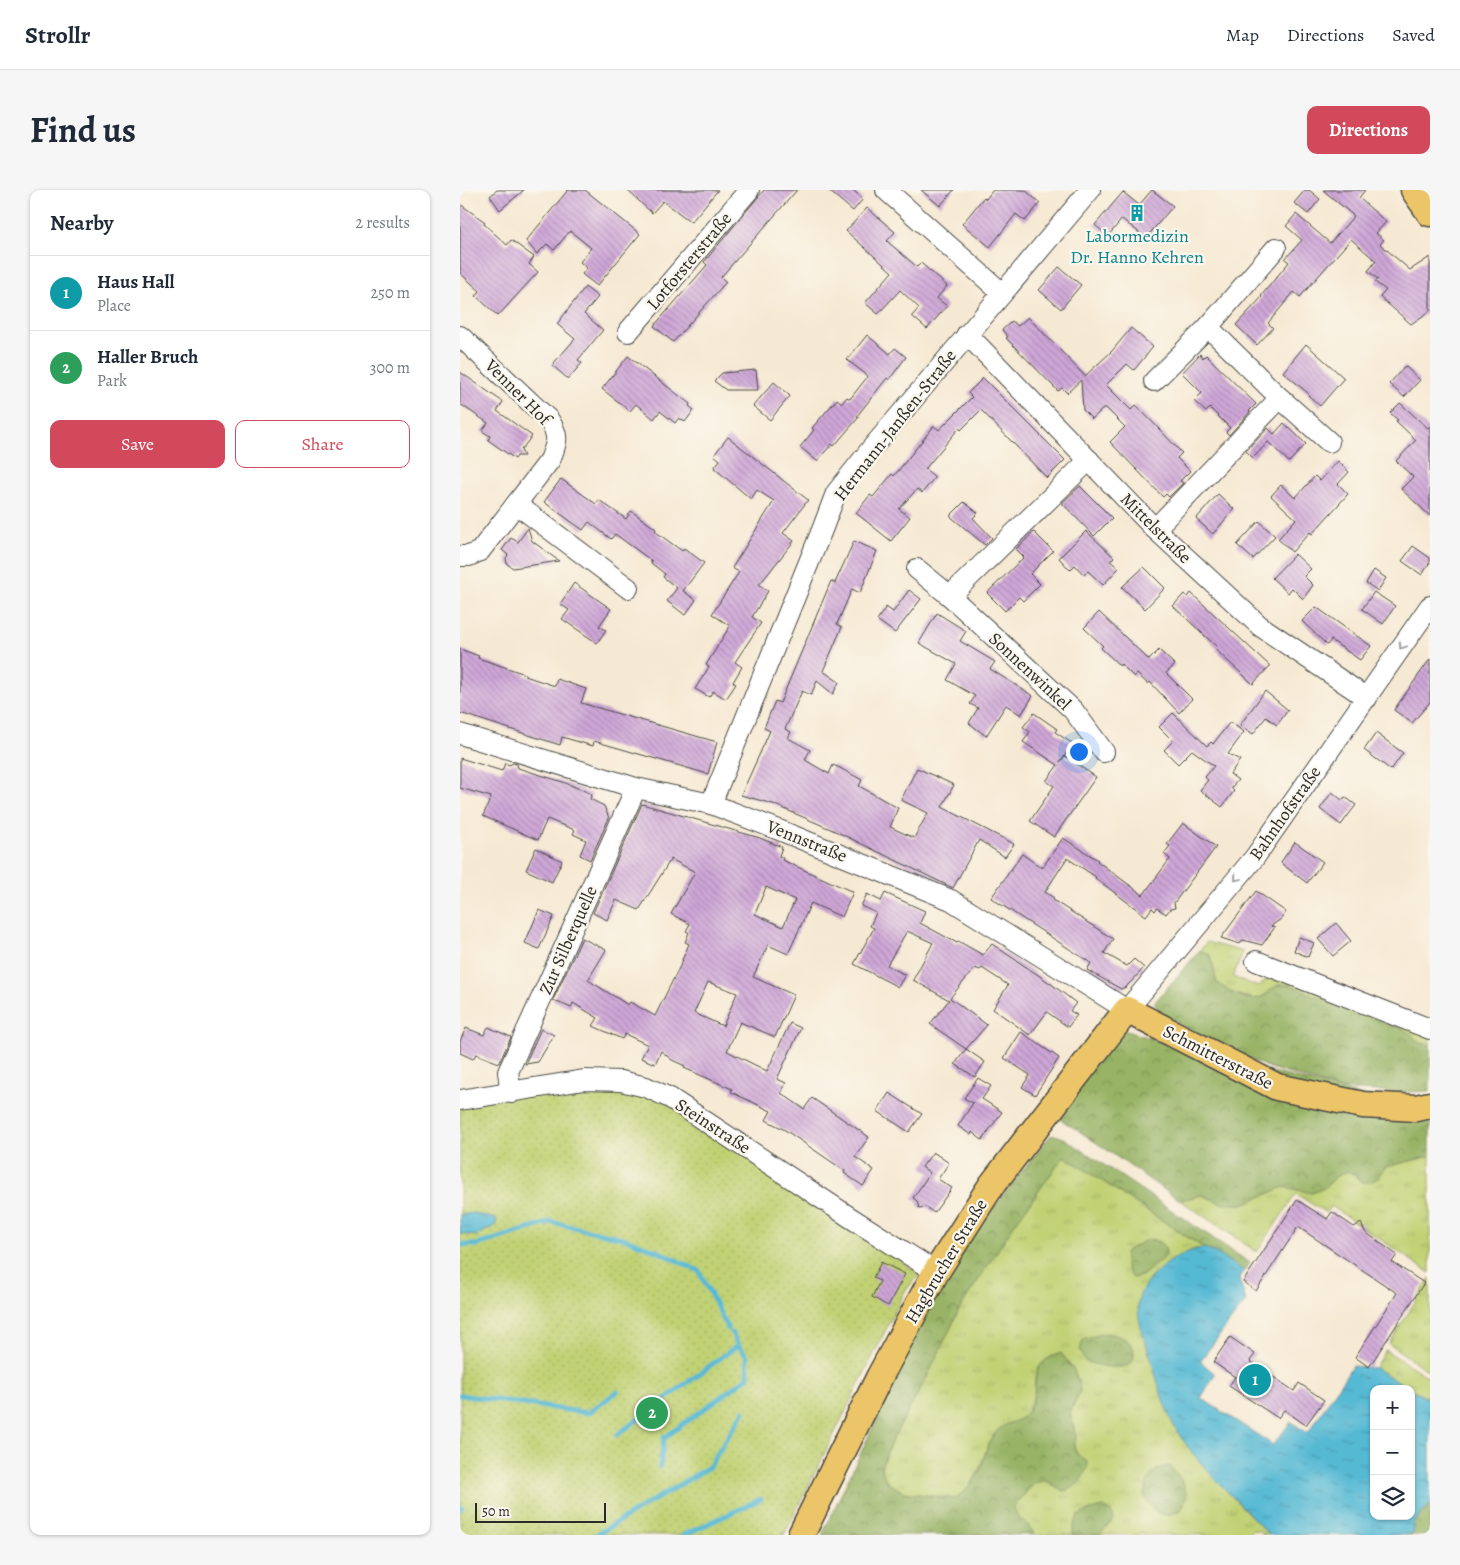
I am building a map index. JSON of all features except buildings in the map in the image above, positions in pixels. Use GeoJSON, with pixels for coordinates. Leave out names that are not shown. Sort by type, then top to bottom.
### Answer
{"type":"FeatureCollection","features":[{"type":"Feature","properties":{"kind":"main road","name":"Schmitterstraße"},"geometry":{"type":"LineString","coordinates":[[1127,1010],[1276,1087],[1363,1105],[1416,1108],[1430,1105]]}},
{"type":"Feature","properties":{"kind":"main road","name":"Hagbrucher Straße"},"geometry":{"type":"LineString","coordinates":[[801,1535],[880,1376],[936,1272],[990,1186],[1127,1010]]}},
{"type":"Feature","properties":{"kind":"street","name":"Lotforsterstraße"},"geometry":{"type":"LineString","coordinates":[[628,332],[749,190]]}},
{"type":"Feature","properties":{"kind":"street"},"geometry":{"type":"LineString","coordinates":[[886,190],[1002,294]]}},
{"type":"Feature","properties":{"kind":"street","name":"Hermann-Janßen-Straße"},"geometry":{"type":"LineString","coordinates":[[711,804],[836,493],[967,334],[1090,190]]}},
{"type":"Feature","properties":{"kind":"street"},"geometry":{"type":"LineString","coordinates":[[1154,382],[1208,327],[1276,248]]}},
{"type":"Feature","properties":{"kind":"street"},"geometry":{"type":"LineString","coordinates":[[1208,327],[1280,398],[1329,442]]}},
{"type":"Feature","properties":{"kind":"street","name":"Mittelstraße"},"geometry":{"type":"LineString","coordinates":[[967,334],[1155,529],[1260,626],[1367,698]]}},
{"type":"Feature","properties":{"kind":"street","name":"Venner Hof"},"geometry":{"type":"LineString","coordinates":[[460,336],[548,420],[556,430],[557,443],[550,460],[480,551],[469,556],[460,556]]}},
{"type":"Feature","properties":{"kind":"street"},"geometry":{"type":"LineString","coordinates":[[1155,529],[1280,398]]}},
{"type":"Feature","properties":{"kind":"street"},"geometry":{"type":"LineString","coordinates":[[950,596],[1089,460]]}},
{"type":"Feature","properties":{"kind":"street"},"geometry":{"type":"LineString","coordinates":[[516,504],[628,588]]}},
{"type":"Feature","properties":{"kind":"street","name":"Sonnenwinkel"},"geometry":{"type":"LineString","coordinates":[[917,569],[950,596],[1073,710],[1104,752]]}},
{"type":"Feature","properties":{"kind":"street","name":"Bahnhofstraße"},"geometry":{"type":"LineString","coordinates":[[1127,1010],[1255,857],[1430,606]]}},
{"type":"Feature","properties":{"kind":"street","name":"Vennstraße"},"geometry":{"type":"LineString","coordinates":[[460,734],[636,788],[711,804],[951,900],[1127,1010]]}},
{"type":"Feature","properties":{"kind":"street","name":"Zur Silberquelle"},"geometry":{"type":"LineString","coordinates":[[511,1093],[508,1072],[636,788]]}},
{"type":"Feature","properties":{"kind":"street"},"geometry":{"type":"LineString","coordinates":[[1256,961],[1430,1029]]}},
{"type":"Feature","properties":{"kind":"street","name":"Steinstraße"},"geometry":{"type":"LineString","coordinates":[[460,1100],[584,1080],[621,1081],[646,1087],[670,1098],[936,1272]]}},
{"type":"Feature","properties":{"kind":"green space"},"geometry":{"type":"Polygon","coordinates":[[[1207,942],[1243,952],[1233,977],[1259,987],[1265,980],[1280,977],[1430,1033],[1430,1045],[1420,1043],[1397,1026],[1279,984],[1267,994],[1255,999],[1231,992],[1218,984],[1213,964],[1200,950],[1207,942]]]}},
{"type":"Feature","properties":{"kind":"green space"},"geometry":{"type":"Polygon","coordinates":[[[1200,950],[1210,955],[1217,983],[1237,995],[1253,999],[1263,996],[1275,987],[1290,985],[1379,1021],[1397,1026],[1407,1031],[1420,1043],[1430,1045],[1430,1091],[1395,1092],[1339,1089],[1271,1068],[1227,1051],[1161,1013],[1154,1003],[1200,950]]]}},
{"type":"Feature","properties":{"kind":"green space"},"geometry":{"type":"Polygon","coordinates":[[[1119,1029],[1172,1046],[1430,1113],[1430,1156],[1385,1167],[1378,1177],[1370,1182],[1361,1182],[1354,1174],[1348,1171],[1337,1176],[1324,1188],[1312,1193],[1284,1187],[1243,1204],[1224,1204],[1202,1195],[1180,1200],[1058,1118],[1119,1029]]]}},
{"type":"Feature","properties":{"kind":"green space"},"geometry":{"type":"Polygon","coordinates":[[[588,1083],[648,1089],[920,1274],[905,1291],[784,1535],[460,1535],[460,1105],[588,1083]]]}},
{"type":"Feature","properties":{"kind":"green space"},"geometry":{"type":"Polygon","coordinates":[[[1055,1135],[1064,1138],[1250,1263],[1244,1271],[1216,1253],[1204,1248],[1064,1156],[1014,1225],[960,1308],[927,1377],[891,1442],[881,1467],[886,1481],[903,1492],[955,1499],[976,1478],[995,1433],[1003,1426],[1021,1418],[1028,1411],[1034,1394],[1038,1370],[1042,1364],[1049,1358],[1061,1353],[1073,1368],[1080,1391],[1070,1413],[1076,1438],[1074,1447],[1077,1454],[1088,1465],[1082,1478],[1069,1490],[1064,1491],[1053,1484],[1041,1481],[1028,1490],[1014,1508],[1019,1520],[1025,1521],[1033,1535],[822,1535],[919,1329],[950,1271],[976,1229],[1050,1136],[1055,1135]]]}},
{"type":"Feature","properties":{"kind":"green space"},"geometry":{"type":"Polygon","coordinates":[[[1064,1156],[1204,1248],[1194,1249],[1180,1256],[1150,1278],[1143,1289],[1142,1330],[1149,1354],[1223,1487],[1269,1535],[1262,1535],[1262,1532],[1253,1530],[1247,1535],[1033,1535],[1033,1532],[1019,1520],[1013,1507],[1032,1486],[1042,1481],[1047,1481],[1057,1488],[1086,1461],[1077,1454],[1074,1447],[1076,1437],[1070,1412],[1075,1403],[1035,1376],[1034,1395],[1027,1412],[1018,1421],[1010,1424],[988,1445],[978,1473],[955,1500],[903,1492],[886,1481],[881,1467],[891,1442],[927,1377],[960,1308],[1014,1225],[1064,1156]]]}},
{"type":"Feature","properties":{"kind":"green space"},"geometry":{"type":"Polygon","coordinates":[[[1430,1156],[1430,1273],[1331,1206],[1326,1213],[1296,1194],[1257,1252],[1180,1200],[1202,1195],[1224,1204],[1243,1204],[1284,1187],[1312,1193],[1324,1188],[1337,1176],[1348,1171],[1354,1174],[1361,1182],[1379,1178],[1385,1167],[1430,1156]]]}},
{"type":"Feature","properties":{"kind":"green space"},"geometry":{"type":"Polygon","coordinates":[[[1148,1239],[1161,1243],[1165,1248],[1166,1256],[1142,1276],[1132,1278],[1126,1265],[1126,1251],[1148,1239]]]}},
{"type":"Feature","properties":{"kind":"green space"},"geometry":{"type":"Polygon","coordinates":[[[1430,1278],[1430,1372],[1389,1344],[1430,1278]]]}},
{"type":"Feature","properties":{"kind":"green space"},"geometry":{"type":"Polygon","coordinates":[[[1103,1333],[1123,1338],[1131,1344],[1134,1356],[1130,1365],[1107,1367],[1085,1361],[1080,1350],[1083,1340],[1103,1333]]]}},
{"type":"Feature","properties":{"kind":"green space"},"geometry":{"type":"Polygon","coordinates":[[[1385,1350],[1430,1378],[1430,1400],[1415,1391],[1415,1385],[1404,1385],[1375,1368],[1385,1350]]]}},
{"type":"Feature","properties":{"kind":"green space"},"geometry":{"type":"Polygon","coordinates":[[[1170,1466],[1185,1487],[1186,1498],[1180,1511],[1162,1514],[1154,1510],[1144,1495],[1151,1475],[1158,1469],[1170,1466]]]}},
{"type":"Feature","properties":{"kind":"green space"},"geometry":{"type":"Polygon","coordinates":[[[1430,1504],[1430,1535],[1405,1535],[1412,1533],[1414,1522],[1430,1504]]]}},
{"type":"Feature","properties":{"kind":"green space"},"geometry":{"type":"Polygon","coordinates":[[[1104,1507],[1111,1512],[1114,1519],[1100,1535],[1073,1535],[1073,1527],[1078,1516],[1090,1510],[1104,1507]]]}},
{"type":"Feature","properties":{"kind":"water"},"geometry":{"type":"Polygon","coordinates":[[[473,1213],[496,1219],[495,1226],[476,1236],[460,1234],[460,1215],[473,1213]]]}},
{"type":"Feature","properties":{"kind":"water"},"geometry":{"type":"Polygon","coordinates":[[[1204,1248],[1216,1253],[1244,1271],[1239,1279],[1246,1301],[1200,1361],[1215,1374],[1201,1398],[1273,1445],[1291,1422],[1308,1433],[1352,1366],[1375,1368],[1404,1385],[1370,1385],[1370,1520],[1415,1520],[1415,1391],[1430,1400],[1430,1504],[1414,1522],[1412,1533],[1405,1535],[1269,1535],[1190,1450],[1174,1427],[1166,1407],[1142,1331],[1138,1307],[1140,1296],[1152,1276],[1172,1260],[1194,1250],[1204,1248]]]}},
{"type":"Feature","properties":{"kind":"waterway"},"geometry":{"type":"LineString","coordinates":[[460,1245],[477,1245],[551,1222],[623,1238],[655,1250],[699,1271],[728,1329]]}},
{"type":"Feature","properties":{"kind":"waterway"},"geometry":{"type":"LineString","coordinates":[[617,1435],[738,1345],[732,1333]]}},
{"type":"Feature","properties":{"kind":"waterway"},"geometry":{"type":"LineString","coordinates":[[660,1467],[664,1438],[748,1377],[747,1356],[738,1345]]}},
{"type":"Feature","properties":{"kind":"waterway"},"geometry":{"type":"LineString","coordinates":[[460,1395],[588,1413],[617,1392]]}},
{"type":"Feature","properties":{"kind":"waterway"},"geometry":{"type":"LineString","coordinates":[[596,1535],[709,1467],[744,1411]]}},
{"type":"Feature","properties":{"kind":"waterway"},"geometry":{"type":"LineString","coordinates":[[684,1535],[761,1499]]}},
{"type":"Feature","properties":{"kind":"place","name":"Labormedizin Dr. Hanno Kehren"},"geometry":{"type":"Point","coordinates":[1137,213]}},
{"type":"Feature","properties":{"kind":"place","name":"Haus Hall"},"geometry":{"type":"Point","coordinates":[1255,1380]}},
{"type":"Feature","properties":{"kind":"place","name":"Haller Bruch"},"geometry":{"type":"Point","coordinates":[652,1413]}}]}
